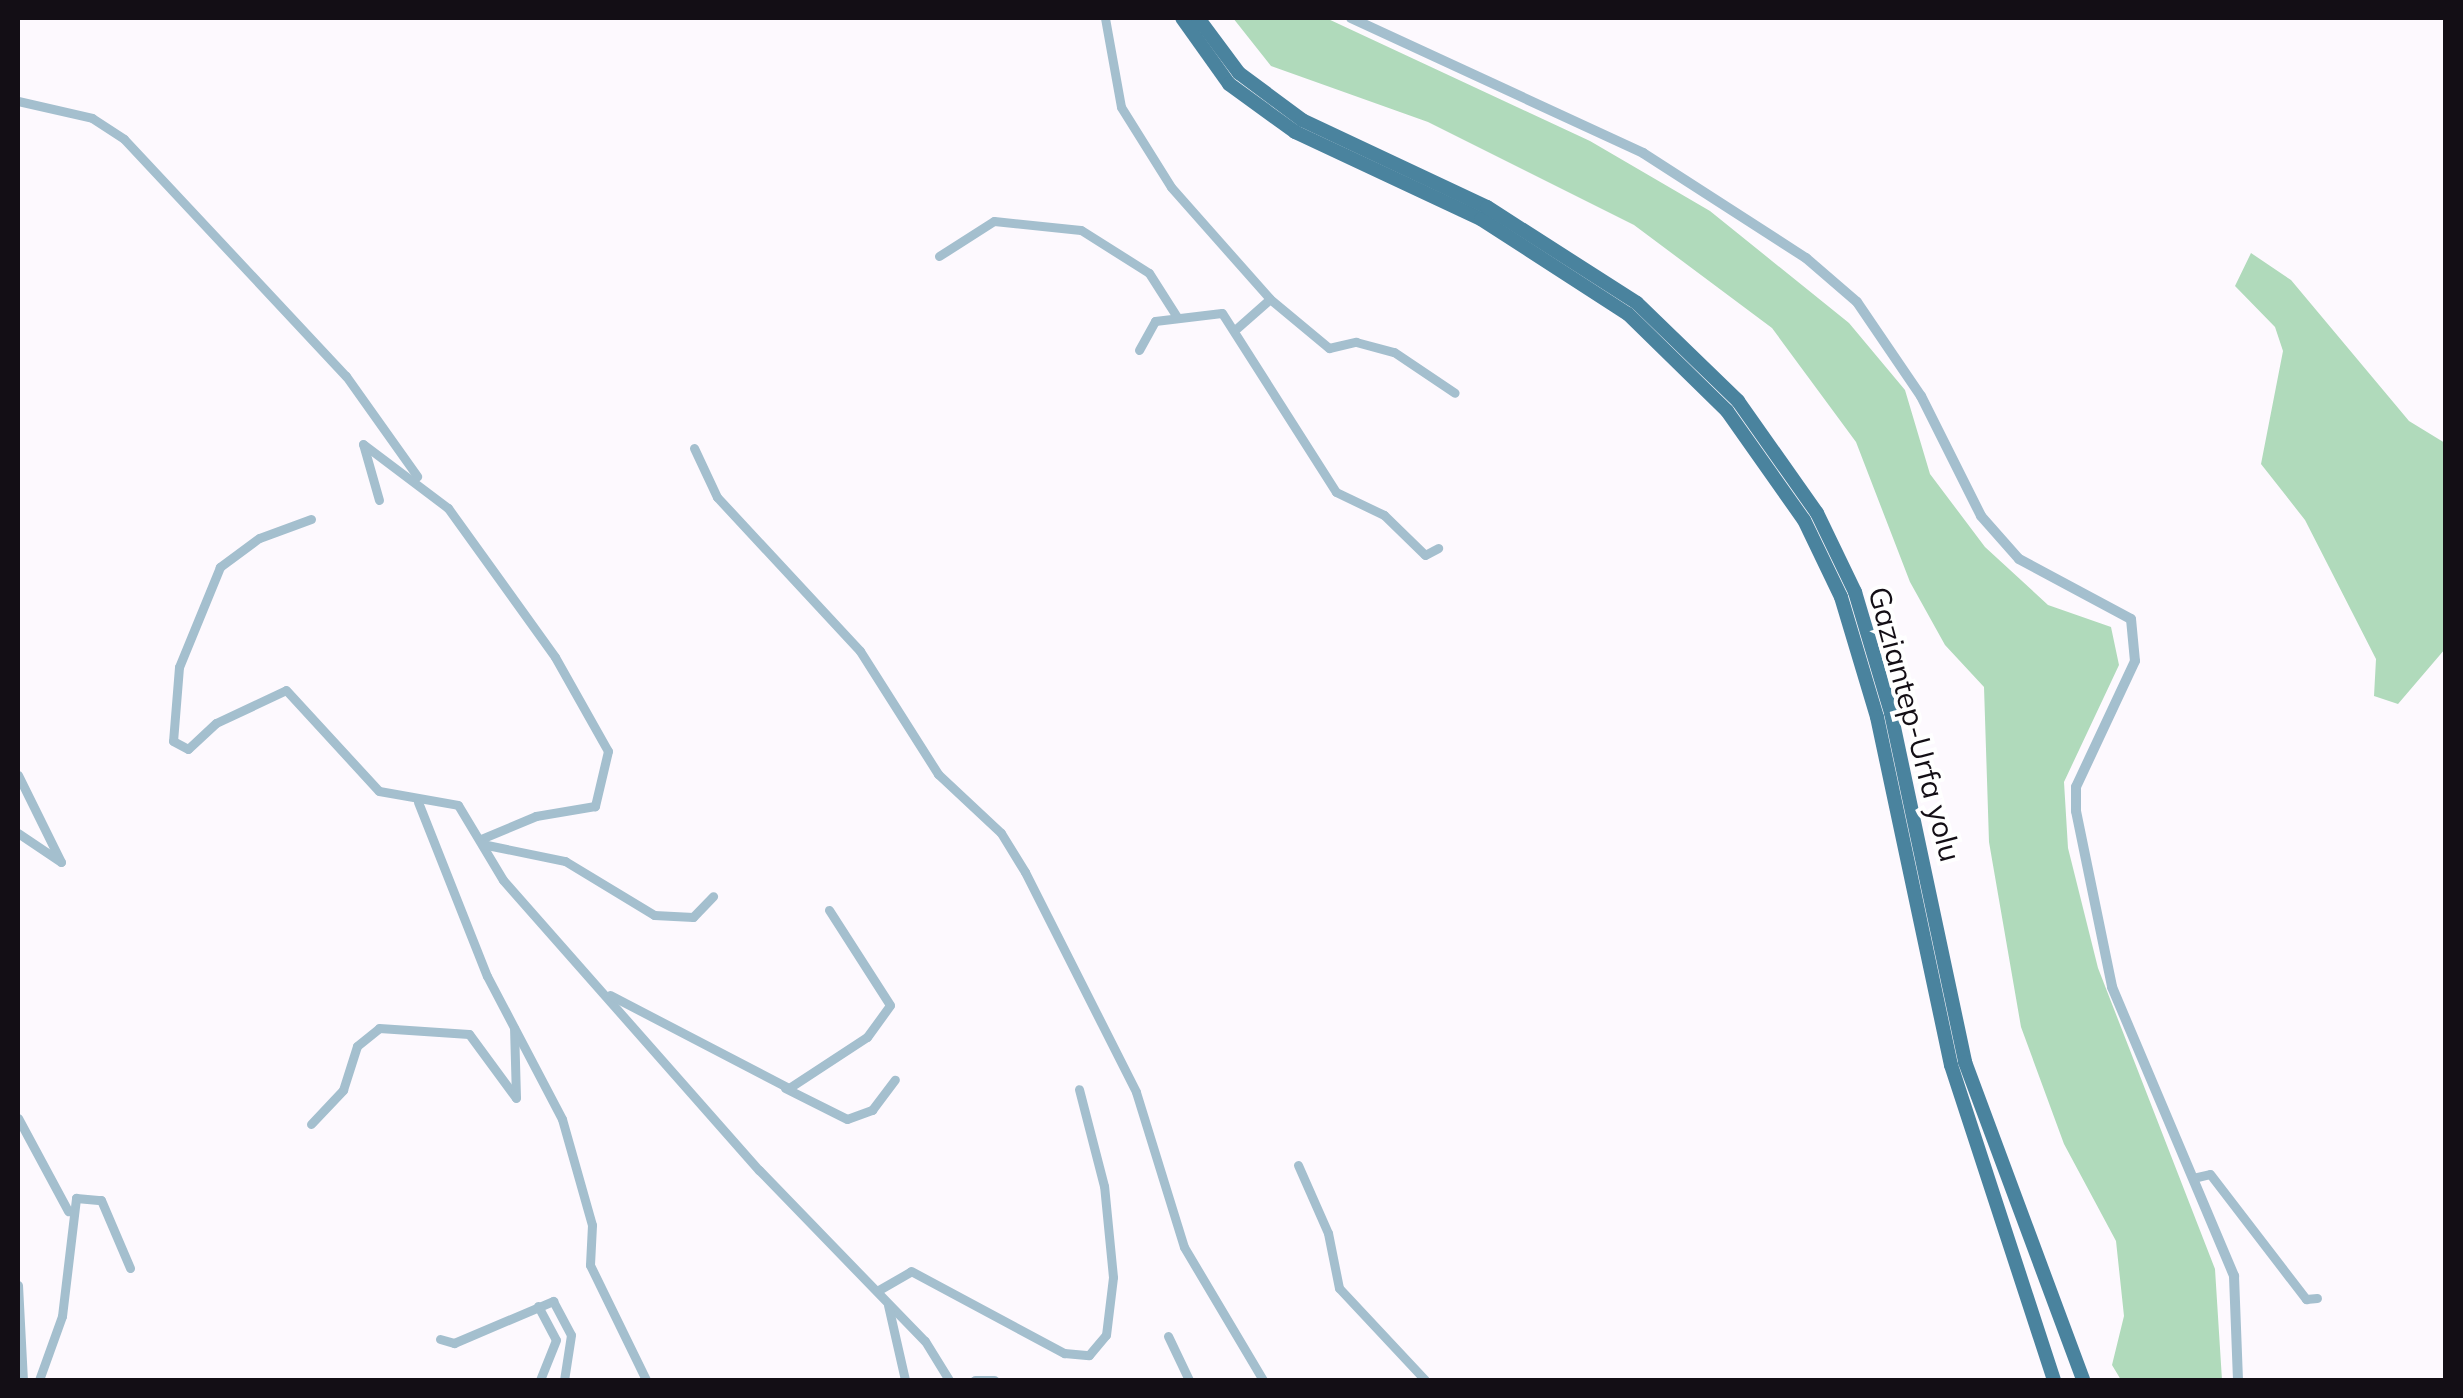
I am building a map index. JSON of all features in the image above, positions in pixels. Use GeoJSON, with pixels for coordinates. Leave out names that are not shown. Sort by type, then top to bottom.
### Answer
{"type":"FeatureCollection","features":[{"type":"Feature","properties":{"kind":"highway","name":"Gaziantep-Urfa yolu"},"geometry":{"type":"LineString","coordinates":[[1182,18],[1229,84],[1294,132],[1480,220],[1628,314],[1727,411],[1804,520],[1841,597],[1872,700],[1950,1065],[2054,1380]]}},
{"type":"Feature","properties":{"kind":"highway","name":"Gaziantep-Urfa yolu"},"geometry":{"type":"LineString","coordinates":[[1198,18],[1239,73],[1302,120],[1488,206],[1637,303],[1738,401],[1817,513],[1854,592],[1890,713],[1964,1062],[2083,1380]]}},
{"type":"Feature","properties":{"kind":"street"},"geometry":{"type":"LineString","coordinates":[[1105,18],[1120,107],[1172,187],[1270,299],[1329,348],[1356,342],[1394,352],[1455,393]]}},
{"type":"Feature","properties":{"kind":"street"},"geometry":{"type":"LineString","coordinates":[[1352,18],[1642,152],[1806,258],[1877,330],[1981,516],[2019,559],[2131,619],[2134,661],[2076,786],[2076,811],[2112,987],[2234,1276],[2238,1380]]}},
{"type":"Feature","properties":{"kind":"street"},"geometry":{"type":"LineString","coordinates":[[18,102],[92,118],[124,139],[346,376],[420,483],[538,630],[608,751],[595,806],[536,816],[482,841]]}},
{"type":"Feature","properties":{"kind":"street"},"geometry":{"type":"LineString","coordinates":[[940,256],[982,224],[1081,230],[1149,272],[1178,316]]}},
{"type":"Feature","properties":{"kind":"street"},"geometry":{"type":"LineString","coordinates":[[1237,328],[1270,299]]}},
{"type":"Feature","properties":{"kind":"street"},"geometry":{"type":"LineString","coordinates":[[1139,350],[1155,321],[1222,313],[1237,328],[1336,492],[1384,516],[1425,555],[1438,548]]}},
{"type":"Feature","properties":{"kind":"street"},"geometry":{"type":"LineString","coordinates":[[379,500],[360,446],[420,483]]}},
{"type":"Feature","properties":{"kind":"street"},"geometry":{"type":"LineString","coordinates":[[694,448],[717,497],[860,652],[938,774],[1000,832],[1025,872],[1136,1092],[1184,1248],[1263,1380]]}},
{"type":"Feature","properties":{"kind":"street"},"geometry":{"type":"LineString","coordinates":[[311,518],[259,538],[220,567],[179,667],[174,742],[188,749],[216,723],[286,690],[378,791],[418,802],[458,805],[482,841],[604,992],[888,1302],[949,1380]]}},
{"type":"Feature","properties":{"kind":"street"},"geometry":{"type":"LineString","coordinates":[[18,775],[61,862],[18,833]]}},
{"type":"Feature","properties":{"kind":"street"},"geometry":{"type":"LineString","coordinates":[[418,802],[514,1025],[562,1119],[592,1225],[598,1290],[618,1310],[646,1380]]}},
{"type":"Feature","properties":{"kind":"street"},"geometry":{"type":"LineString","coordinates":[[482,841],[565,861],[654,915],[693,917],[713,896]]}},
{"type":"Feature","properties":{"kind":"street"},"geometry":{"type":"LineString","coordinates":[[785,1088],[868,1036],[890,1005],[829,910]]}},
{"type":"Feature","properties":{"kind":"street"},"geometry":{"type":"LineString","coordinates":[[604,992],[847,1119],[872,1110],[895,1080]]}},
{"type":"Feature","properties":{"kind":"street"},"geometry":{"type":"LineString","coordinates":[[311,1124],[343,1090],[357,1046],[379,1028],[469,1034],[516,1098],[514,1025]]}},
{"type":"Feature","properties":{"kind":"street"},"geometry":{"type":"LineString","coordinates":[[877,1290],[912,1271],[1064,1354],[1089,1355],[1106,1335],[1113,1277],[1104,1186],[1079,1089]]}},
{"type":"Feature","properties":{"kind":"street"},"geometry":{"type":"LineString","coordinates":[[18,1118],[70,1214]]}},
{"type":"Feature","properties":{"kind":"street"},"geometry":{"type":"LineString","coordinates":[[1298,1165],[1328,1233],[1339,1288],[1424,1380]]}},
{"type":"Feature","properties":{"kind":"street"},"geometry":{"type":"LineString","coordinates":[[2192,1178],[2210,1174],[2306,1299],[2317,1298]]}},
{"type":"Feature","properties":{"kind":"street"},"geometry":{"type":"LineString","coordinates":[[39,1380],[62,1316],[70,1214],[76,1198],[101,1200],[130,1268]]}},
{"type":"Feature","properties":{"kind":"street"},"geometry":{"type":"LineString","coordinates":[[18,1286],[23,1380]]}},
{"type":"Feature","properties":{"kind":"street"},"geometry":{"type":"LineString","coordinates":[[440,1340],[454,1343],[553,1302],[567,1318],[564,1380]]}},
{"type":"Feature","properties":{"kind":"street"},"geometry":{"type":"LineString","coordinates":[[888,1302],[905,1380]]}},
{"type":"Feature","properties":{"kind":"street"},"geometry":{"type":"LineString","coordinates":[[538,1306],[556,1340],[540,1380]]}},
{"type":"Feature","properties":{"kind":"street"},"geometry":{"type":"LineString","coordinates":[[1168,1336],[1189,1380]]}},
{"type":"Feature","properties":{"kind":"street"},"geometry":{"type":"LineString","coordinates":[[975,1380],[994,1380]]}},
{"type":"Feature","properties":{"kind":"green space"},"geometry":{"type":"Polygon","coordinates":[[[1233,18],[1326,18],[1590,141],[1710,211],[1849,323],[1905,390],[1930,474],[1985,547],[2048,605],[2111,627],[2119,665],[2064,782],[2068,848],[2098,968],[2215,1269],[2222,1380],[2121,1380],[2112,1365],[2124,1316],[2116,1241],[2064,1144],[2021,1027],[1989,842],[1984,687],[1945,645],[1910,582],[1856,442],[1772,328],[1634,225],[1428,122],[1271,66],[1233,18]]]}},
{"type":"Feature","properties":{"kind":"green space"},"geometry":{"type":"Polygon","coordinates":[[[2251,253],[2291,280],[2409,421],[2445,443],[2445,649],[2398,704],[2374,696],[2376,659],[2305,520],[2261,464],[2283,351],[2275,327],[2235,286],[2251,253]]]}}]}
